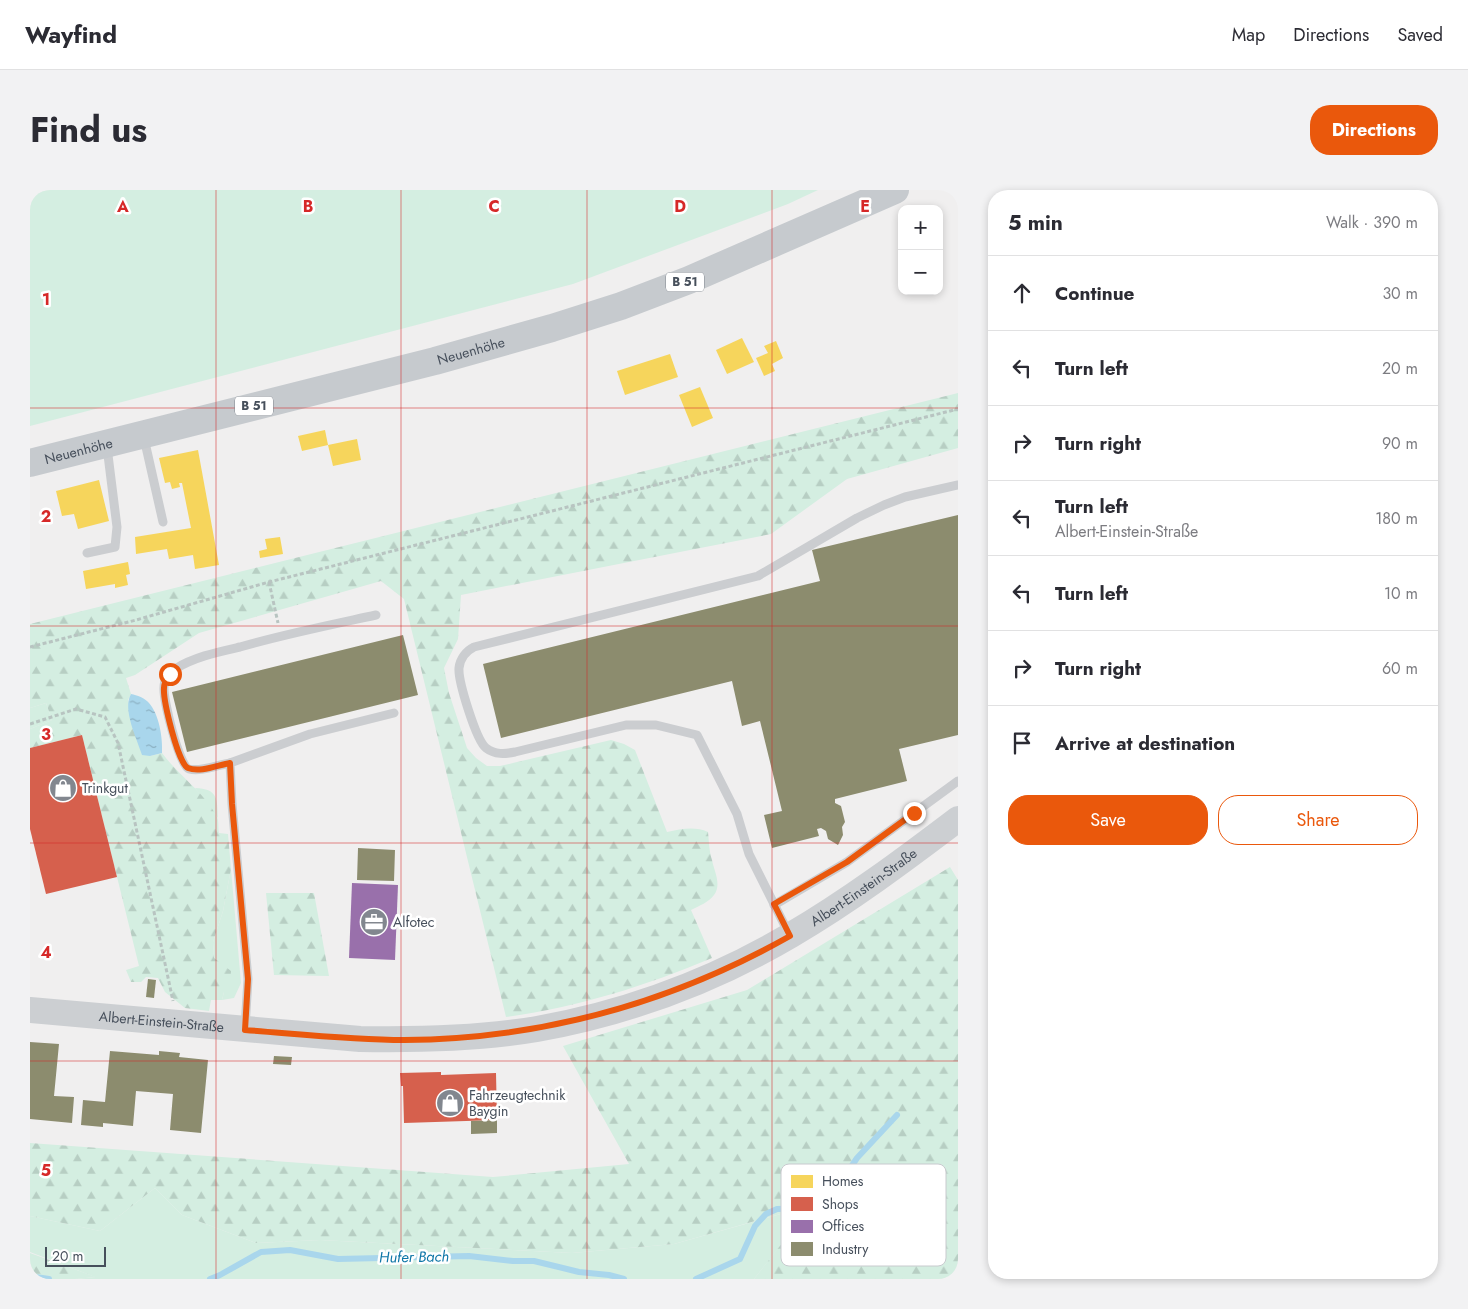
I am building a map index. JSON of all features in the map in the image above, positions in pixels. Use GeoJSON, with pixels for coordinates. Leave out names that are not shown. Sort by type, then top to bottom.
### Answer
{"type":"FeatureCollection","features":[{"type":"Feature","properties":{"kind":"main road","name":"Neuenhöhe"},"geometry":{"type":"LineString","coordinates":[[30,463],[478,349],[604,311],[719,268],[895,190]]}},
{"type":"Feature","properties":{"kind":"street","name":"Albert-Einstein-Straße"},"geometry":{"type":"LineString","coordinates":[[30,1010],[360,1039],[403,1040],[466,1037],[537,1029],[603,1014],[673,992],[732,966],[790,936],[882,875],[958,819]]}},
{"type":"Feature","properties":{"kind":"lane"},"geometry":{"type":"LineString","coordinates":[[144,435],[163,522]]}},
{"type":"Feature","properties":{"kind":"lane"},"geometry":{"type":"LineString","coordinates":[[87,553],[115,547],[116,527],[107,444]]}},
{"type":"Feature","properties":{"kind":"lane"},"geometry":{"type":"LineString","coordinates":[[790,936],[749,854],[737,814],[698,735],[656,725],[626,725],[515,752],[494,753],[488,750],[480,741],[474,725],[459,676],[461,659],[469,649],[474,647],[758,576],[857,518],[884,505],[958,484]]}},
{"type":"Feature","properties":{"kind":"lane"},"geometry":{"type":"LineString","coordinates":[[376,615],[281,635],[202,657],[175,669],[165,681],[164,694],[179,756],[184,766],[190,769],[230,763],[310,734],[394,713]]}},
{"type":"Feature","properties":{"kind":"lane"},"geometry":{"type":"LineString","coordinates":[[230,763],[248,979],[245,1030]]}},
{"type":"Feature","properties":{"kind":"lane"},"geometry":{"type":"LineString","coordinates":[[774,904],[847,862],[958,781]]}},
{"type":"Feature","properties":{"kind":"path"},"geometry":{"type":"LineString","coordinates":[[30,647],[136,620],[269,582],[958,409]]}},
{"type":"Feature","properties":{"kind":"path"},"geometry":{"type":"LineString","coordinates":[[269,582],[281,635]]}},
{"type":"Feature","properties":{"kind":"path"},"geometry":{"type":"LineString","coordinates":[[30,724],[76,709],[105,717],[118,743],[178,1024]]}},
{"type":"Feature","properties":{"kind":"green space"},"geometry":{"type":"Polygon","coordinates":[[[30,190],[818,190],[788,204],[573,284],[30,426],[30,190]]]}},
{"type":"Feature","properties":{"kind":"green space"},"geometry":{"type":"Polygon","coordinates":[[[958,393],[958,448],[847,479],[771,534],[461,595],[458,639],[444,668],[449,693],[467,748],[487,766],[500,766],[611,740],[635,750],[667,832],[693,829],[708,832],[710,853],[717,878],[716,891],[704,904],[691,910],[712,958],[662,978],[611,994],[559,1008],[506,1017],[404,599],[381,581],[199,633],[135,675],[126,678],[131,694],[128,700],[150,756],[162,753],[212,808],[218,819],[219,833],[228,834],[231,869],[223,911],[213,942],[214,958],[231,971],[230,986],[224,992],[222,1000],[211,1000],[209,1011],[185,1008],[165,992],[158,978],[146,977],[141,982],[131,982],[126,970],[139,966],[82,735],[30,748],[30,729],[52,720],[46,703],[30,708],[30,624],[958,393]]]}},
{"type":"Feature","properties":{"kind":"green space"},"geometry":{"type":"Polygon","coordinates":[[[46,703],[52,720],[30,729],[30,708],[46,703]]]}},
{"type":"Feature","properties":{"kind":"green space"},"geometry":{"type":"Polygon","coordinates":[[[195,788],[208,790],[215,796],[218,818],[195,788]]]}},
{"type":"Feature","properties":{"kind":"green space"},"geometry":{"type":"Polygon","coordinates":[[[950,867],[958,880],[958,1279],[754,1279],[781,1245],[781,1266],[946,1266],[946,1164],[781,1164],[781,1214],[674,1244],[572,1253],[320,1240],[256,1243],[182,1215],[155,1188],[100,1231],[30,1216],[30,1143],[493,1177],[629,1164],[563,1046],[747,990],[950,867]]]}},
{"type":"Feature","properties":{"kind":"green space"},"geometry":{"type":"Polygon","coordinates":[[[231,869],[241,983],[234,998],[222,1000],[224,992],[214,958],[213,942],[223,911],[231,869]]]}},
{"type":"Feature","properties":{"kind":"green space"},"geometry":{"type":"Polygon","coordinates":[[[266,893],[314,893],[329,976],[274,975],[266,893]]]}},
{"type":"Feature","properties":{"kind":"green space"},"geometry":{"type":"Polygon","coordinates":[[[155,1188],[182,1215],[256,1243],[320,1240],[572,1253],[674,1244],[781,1214],[781,1245],[754,1279],[75,1279],[95,1277],[30,1252],[30,1216],[100,1231],[155,1188]]]}},
{"type":"Feature","properties":{"kind":"green space"},"geometry":{"type":"Polygon","coordinates":[[[30,1253],[96,1277],[30,1279],[30,1253]]]}},
{"type":"Feature","properties":{"kind":"water"},"geometry":{"type":"Polygon","coordinates":[[[131,694],[149,703],[155,713],[160,726],[162,753],[150,756],[142,755],[129,716],[128,708],[131,694]]]}},
{"type":"Feature","properties":{"kind":"building: Homes"},"geometry":{"type":"Polygon","coordinates":[[[742,338],[754,362],[727,374],[716,350],[742,338]]]}},
{"type":"Feature","properties":{"kind":"building: Homes"},"geometry":{"type":"Polygon","coordinates":[[[776,341],[783,358],[772,364],[775,371],[764,376],[756,358],[768,353],[764,346],[776,341]]]}},
{"type":"Feature","properties":{"kind":"building: Homes"},"geometry":{"type":"Polygon","coordinates":[[[670,354],[678,377],[625,395],[617,371],[670,354]]]}},
{"type":"Feature","properties":{"kind":"building: Homes"},"geometry":{"type":"Polygon","coordinates":[[[700,387],[713,418],[692,427],[679,395],[700,387]]]}},
{"type":"Feature","properties":{"kind":"building: Homes"},"geometry":{"type":"Polygon","coordinates":[[[325,430],[328,445],[302,451],[298,436],[325,430]]]}},
{"type":"Feature","properties":{"kind":"building: Homes"},"geometry":{"type":"Polygon","coordinates":[[[357,439],[361,460],[333,466],[328,445],[357,439]]]}},
{"type":"Feature","properties":{"kind":"building: Homes"},"geometry":{"type":"Polygon","coordinates":[[[198,450],[219,565],[195,569],[193,555],[169,559],[167,549],[136,554],[135,537],[191,528],[182,483],[179,483],[180,487],[172,489],[170,482],[165,483],[159,458],[198,450]]]}},
{"type":"Feature","properties":{"kind":"building: Homes"},"geometry":{"type":"Polygon","coordinates":[[[99,480],[109,521],[78,529],[74,514],[62,516],[56,491],[99,480]]]}},
{"type":"Feature","properties":{"kind":"building: Homes"},"geometry":{"type":"Polygon","coordinates":[[[280,537],[283,554],[260,558],[259,551],[267,549],[265,539],[280,537]]]}},
{"type":"Feature","properties":{"kind":"building: Homes"},"geometry":{"type":"Polygon","coordinates":[[[128,562],[130,574],[126,575],[128,585],[115,588],[115,584],[86,589],[83,571],[128,562]]]}},
{"type":"Feature","properties":{"kind":"building: Shops","name":"Trinkgut"},"geometry":{"type":"Polygon","coordinates":[[[82,735],[117,877],[46,894],[30,829],[30,748],[82,735]]]}},
{"type":"Feature","properties":{"kind":"building: Shops","name":"Fahrzeugtechnik Baygin"},"geometry":{"type":"Polygon","coordinates":[[[441,1072],[441,1075],[496,1073],[497,1120],[404,1123],[403,1086],[401,1086],[400,1073],[441,1072]]]}},
{"type":"Feature","properties":{"kind":"building: Offices","name":"Alfotec"},"geometry":{"type":"Polygon","coordinates":[[[352,883],[398,885],[395,960],[349,958],[352,883]]]}},
{"type":"Feature","properties":{"kind":"building: Industry"},"geometry":{"type":"Polygon","coordinates":[[[958,515],[958,735],[899,749],[907,781],[835,799],[835,803],[841,806],[845,822],[842,827],[843,835],[838,845],[828,839],[826,831],[821,828],[817,829],[819,836],[772,848],[764,815],[782,811],[760,721],[742,726],[732,681],[501,738],[483,664],[820,581],[812,550],[958,515]]]}},
{"type":"Feature","properties":{"kind":"building: Industry"},"geometry":{"type":"Polygon","coordinates":[[[403,635],[418,695],[187,752],[172,692],[403,635]]]}},
{"type":"Feature","properties":{"kind":"building: Industry"},"geometry":{"type":"Polygon","coordinates":[[[358,848],[395,850],[394,881],[357,880],[358,848]]]}},
{"type":"Feature","properties":{"kind":"building: Industry"},"geometry":{"type":"Polygon","coordinates":[[[148,979],[156,980],[154,998],[146,997],[148,979]]]}},
{"type":"Feature","properties":{"kind":"building: Industry"},"geometry":{"type":"Polygon","coordinates":[[[30,1042],[59,1044],[54,1096],[74,1097],[72,1123],[30,1119],[30,1042]]]}},
{"type":"Feature","properties":{"kind":"building: Industry"},"geometry":{"type":"Polygon","coordinates":[[[110,1051],[159,1055],[159,1051],[180,1053],[179,1057],[208,1060],[201,1133],[170,1130],[173,1094],[136,1091],[133,1126],[103,1123],[103,1127],[81,1125],[83,1100],[105,1102],[110,1051]]]}},
{"type":"Feature","properties":{"kind":"building: Industry"},"geometry":{"type":"Polygon","coordinates":[[[274,1056],[292,1057],[291,1065],[273,1064],[274,1056]]]}},
{"type":"Feature","properties":{"kind":"building: Industry"},"geometry":{"type":"Polygon","coordinates":[[[497,1120],[497,1133],[471,1134],[471,1121],[497,1120]]]}},
{"type":"Feature","properties":{"kind":"waterway","name":"Hufer Bach"},"geometry":{"type":"LineString","coordinates":[[853,1164],[897,1115]]}},
{"type":"Feature","properties":{"kind":"waterway","name":"Hufer Bach"},"geometry":{"type":"LineString","coordinates":[[696,1279],[740,1259],[755,1226],[766,1214],[781,1209]]}},
{"type":"Feature","properties":{"kind":"waterway","name":"Hufer Bach"},"geometry":{"type":"LineString","coordinates":[[210,1279],[261,1252],[290,1250],[338,1259],[469,1256],[513,1261],[534,1261],[579,1272],[609,1275],[624,1279]]}},
{"type":"Feature","properties":{"kind":"waterway","name":"Hufer Bach"},"geometry":{"type":"LineString","coordinates":[[30,1276],[49,1279]]}},
{"type":"Feature","properties":{"kind":"place","name":"Trinkgut"},"geometry":{"type":"Point","coordinates":[63,788]}},
{"type":"Feature","properties":{"kind":"place","name":"Alfotec"},"geometry":{"type":"Point","coordinates":[374,922]}},
{"type":"Feature","properties":{"kind":"place","name":"Fahrzeugtechnik Baygin"},"geometry":{"type":"Point","coordinates":[450,1103]}},
{"type":"Feature","properties":{"kind":"route"},"geometry":{"type":"LineString","coordinates":[[170,674],[165,681],[164,694],[179,756],[184,766],[190,769],[200,769],[230,763],[248,979],[245,1030],[360,1039],[403,1040],[466,1037],[537,1029],[603,1014],[656,998],[732,966],[790,936],[774,904],[834,871],[914,813]]}}]}
